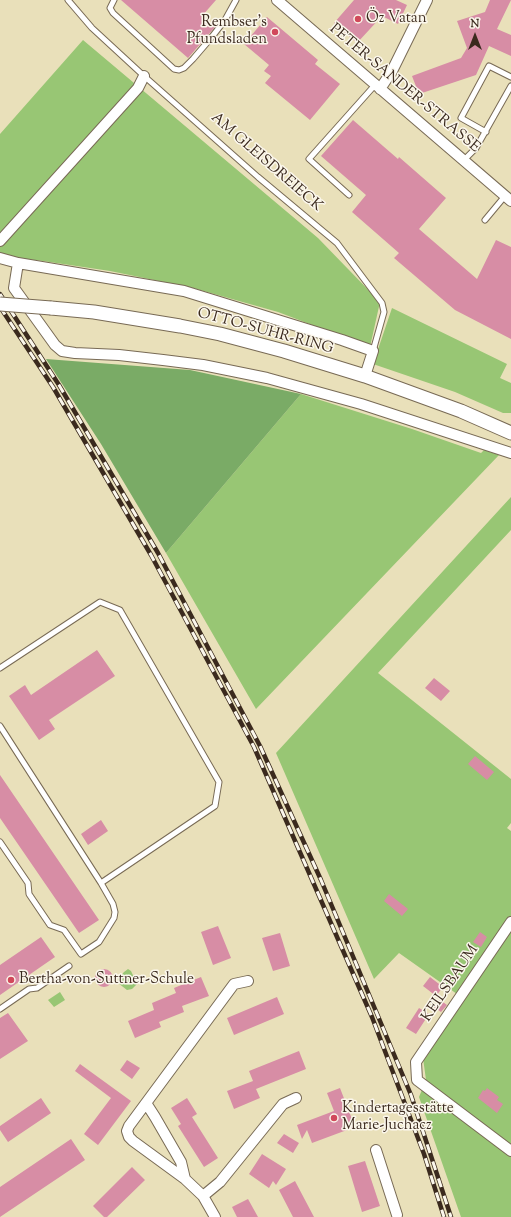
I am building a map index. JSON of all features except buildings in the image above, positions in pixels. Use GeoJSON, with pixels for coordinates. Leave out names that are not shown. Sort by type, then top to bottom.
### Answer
{"type":"FeatureCollection","features":[{"type":"Feature","properties":{"kind":"street","name":"PETER-SANDER-STRASSE"},"geometry":{"type":"LineString","coordinates":[[277,0],[508,199]]}},
{"type":"Feature","properties":{"kind":"street"},"geometry":{"type":"LineString","coordinates":[[377,87],[392,71],[427,0]]}},
{"type":"Feature","properties":{"kind":"street"},"geometry":{"type":"LineString","coordinates":[[0,241],[138,88],[144,76]]}},
{"type":"Feature","properties":{"kind":"street"},"geometry":{"type":"LineString","coordinates":[[0,258],[18,263],[184,291],[373,351]]}},
{"type":"Feature","properties":{"kind":"street"},"geometry":{"type":"LineString","coordinates":[[18,263],[14,288],[54,345],[62,351],[119,355],[203,365],[267,378],[361,404],[511,453]]}},
{"type":"Feature","properties":{"kind":"street","name":"OTTO-SUHR-RING"},"geometry":{"type":"LineString","coordinates":[[0,304],[138,318],[220,334],[284,351],[364,376],[461,411],[511,433]]}},
{"type":"Feature","properties":{"kind":"street","name":"AM GLEISDREIECK"},"geometry":{"type":"LineString","coordinates":[[364,376],[373,351]]}},
{"type":"Feature","properties":{"kind":"street","name":"KEILSBAUM"},"geometry":{"type":"LineString","coordinates":[[511,922],[416,1062],[417,1080],[511,1151]]}},
{"type":"Feature","properties":{"kind":"street"},"geometry":{"type":"LineString","coordinates":[[215,1217],[203,1196],[185,1179],[133,1141],[129,1137],[128,1131],[129,1126],[234,984],[248,981]]}},
{"type":"Feature","properties":{"kind":"street"},"geometry":{"type":"LineString","coordinates":[[203,1196],[220,1182],[283,1104],[296,1098]]}},
{"type":"Feature","properties":{"kind":"street"},"geometry":{"type":"LineString","coordinates":[[146,1103],[181,1162],[185,1179]]}},
{"type":"Feature","properties":{"kind":"street"},"geometry":{"type":"LineString","coordinates":[[376,1150],[396,1216]]}},
{"type":"Feature","properties":{"kind":"lane","name":"AM GLEISDREIECK"},"geometry":{"type":"LineString","coordinates":[[68,0],[92,28],[144,76],[258,177],[336,243],[382,303],[384,312],[373,351]]}},
{"type":"Feature","properties":{"kind":"lane"},"geometry":{"type":"LineString","coordinates":[[114,0],[110,8],[113,12],[174,69],[179,70],[184,68],[193,59],[216,32],[225,20],[236,0]]}},
{"type":"Feature","properties":{"kind":"lane"},"geometry":{"type":"LineString","coordinates":[[486,132],[461,118],[489,66],[511,77]]}},
{"type":"Feature","properties":{"kind":"lane"},"geometry":{"type":"LineString","coordinates":[[464,160],[476,148],[511,86]]}},
{"type":"Feature","properties":{"kind":"lane"},"geometry":{"type":"LineString","coordinates":[[349,195],[309,159],[377,87]]}},
{"type":"Feature","properties":{"kind":"lane"},"geometry":{"type":"LineString","coordinates":[[485,220],[508,199]]}},
{"type":"Feature","properties":{"kind":"lane"},"geometry":{"type":"LineString","coordinates":[[0,668],[100,602],[120,610],[219,782],[215,806],[102,883]]}},
{"type":"Feature","properties":{"kind":"lane"},"geometry":{"type":"LineString","coordinates":[[0,726],[102,883],[114,904],[114,918],[99,942],[81,954],[64,930],[50,925],[29,894],[28,883],[0,842]]}},
{"type":"Feature","properties":{"kind":"lane"},"geometry":{"type":"LineString","coordinates":[[0,1009],[29,990],[37,988],[69,966]]}},
{"type":"Feature","properties":{"kind":"green space"},"geometry":{"type":"Polygon","coordinates":[[[83,40],[318,238],[380,302],[370,347],[278,312],[193,288],[110,271],[0,256],[0,134],[83,40]]]}},
{"type":"Feature","properties":{"kind":"green space"},"geometry":{"type":"Polygon","coordinates":[[[392,308],[507,364],[500,378],[511,383],[511,413],[503,413],[455,392],[373,364],[392,308]]]}},
{"type":"Feature","properties":{"kind":"green space"},"geometry":{"type":"Polygon","coordinates":[[[46,359],[190,370],[301,394],[166,553],[101,444],[46,359]]]}},
{"type":"Feature","properties":{"kind":"green space"},"geometry":{"type":"Polygon","coordinates":[[[301,394],[412,429],[481,453],[484,450],[499,455],[256,709],[166,553],[301,394]]]}},
{"type":"Feature","properties":{"kind":"green space"},"geometry":{"type":"Polygon","coordinates":[[[511,497],[511,530],[378,673],[511,779],[511,823],[507,828],[511,831],[511,1217],[461,1217],[419,1097],[426,1080],[423,1058],[464,999],[399,953],[374,979],[276,753],[511,497]]]}},
{"type":"Feature","properties":{"kind":"green space"},"geometry":{"type":"Polygon","coordinates":[[[128,969],[131,971],[137,984],[132,989],[127,990],[118,983],[118,979],[128,969]]]}},
{"type":"Feature","properties":{"kind":"green space"},"geometry":{"type":"Polygon","coordinates":[[[60,992],[65,1000],[54,1007],[48,1000],[60,992]]]}},
{"type":"Feature","properties":{"kind":"railway"},"geometry":{"type":"LineString","coordinates":[[0,294],[59,385],[158,553],[260,746],[321,880],[411,1095],[451,1217]]}},
{"type":"Feature","properties":{"kind":"railway"},"geometry":{"type":"LineString","coordinates":[[0,307],[53,387],[151,555],[254,747],[372,1017],[424,1154],[444,1217]]}},
{"type":"Feature","properties":{"kind":"place","name":"Öz Vatan"},"geometry":{"type":"Point","coordinates":[358,19]}},
{"type":"Feature","properties":{"kind":"place","name":"Rembser's Pfundsladen"},"geometry":{"type":"Point","coordinates":[275,32]}},
{"type":"Feature","properties":{"kind":"place","name":"Bertha-von-Suttner-Schule"},"geometry":{"type":"Point","coordinates":[11,980]}},
{"type":"Feature","properties":{"kind":"place","name":"Kindertagesstätte Marie-Juchacz"},"geometry":{"type":"Point","coordinates":[334,1118]}}]}
